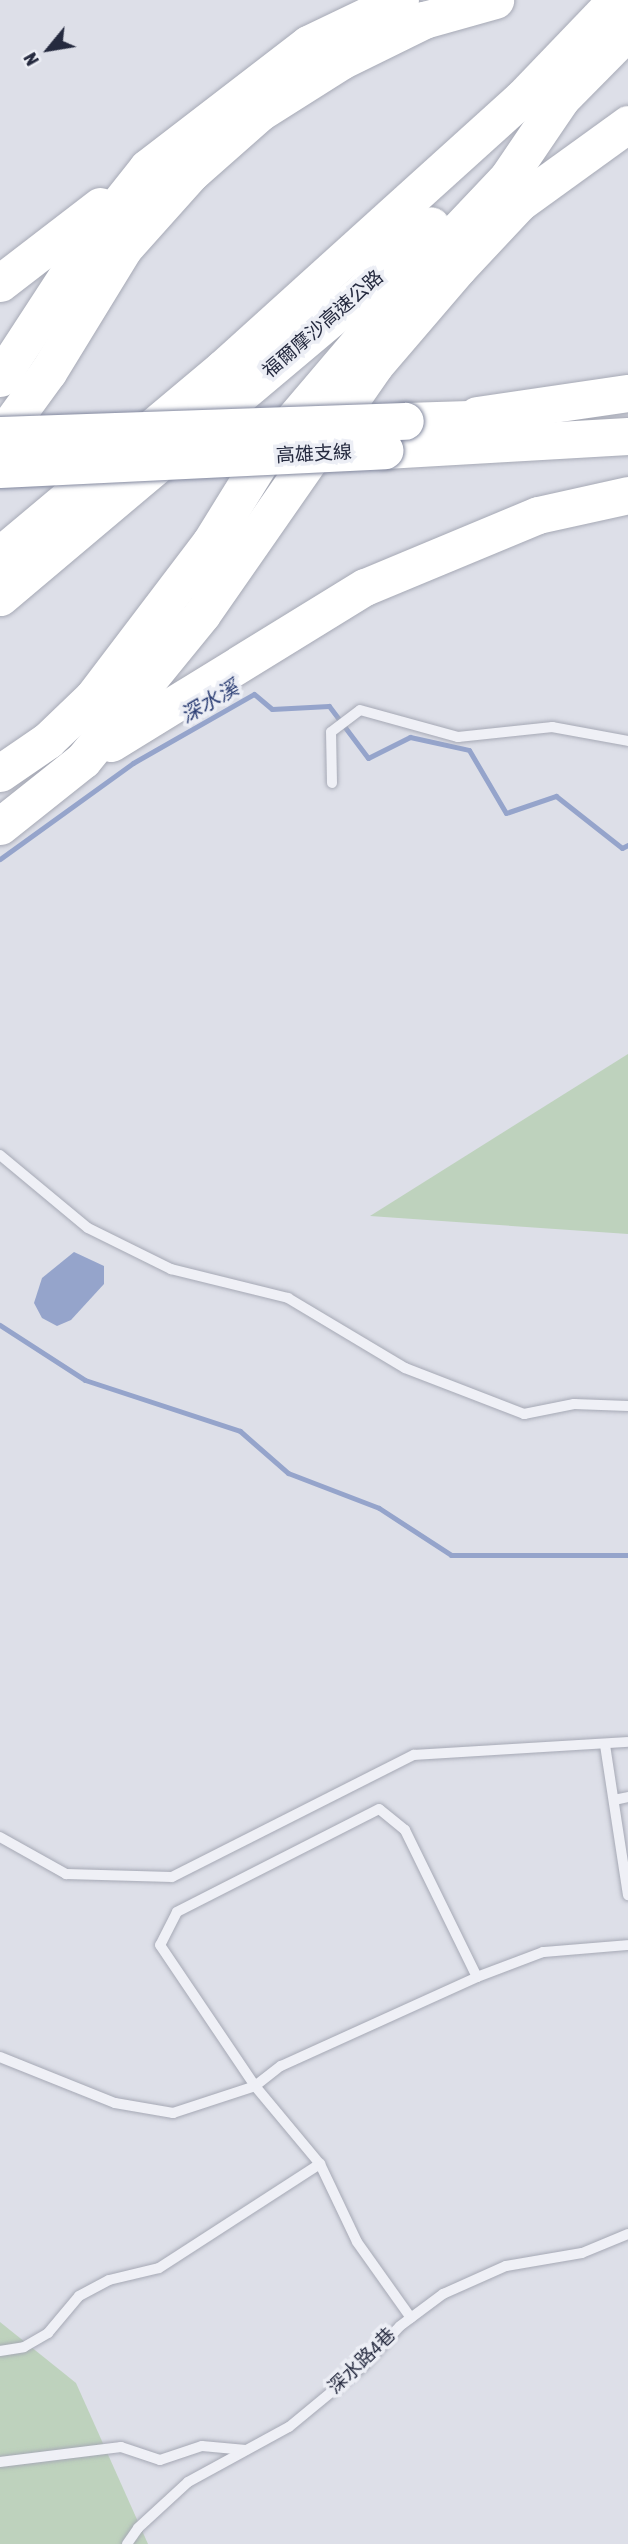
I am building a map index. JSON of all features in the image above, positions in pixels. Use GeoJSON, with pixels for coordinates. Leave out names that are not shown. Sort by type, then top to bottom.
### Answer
{"type":"FeatureCollection","features":[{"type":"Feature","properties":{"kind":"highway"},"geometry":{"type":"LineString","coordinates":[[0,283],[308,44],[412,10],[495,0]]}},
{"type":"Feature","properties":{"kind":"highway","name":"福爾摩沙高速公路"},"geometry":{"type":"LineString","coordinates":[[0,555],[213,376],[521,99],[616,0]]}},
{"type":"Feature","properties":{"kind":"highway"},"geometry":{"type":"LineString","coordinates":[[0,436],[48,372],[124,248],[191,173],[259,113],[341,61],[412,10]]}},
{"type":"Feature","properties":{"kind":"highway","name":"福爾摩沙高速公路"},"geometry":{"type":"LineString","coordinates":[[0,597],[364,290],[628,31]]}},
{"type":"Feature","properties":{"kind":"highway"},"geometry":{"type":"LineString","coordinates":[[0,773],[48,740],[93,697],[210,543],[268,449],[423,267],[508,177],[561,99]]}},
{"type":"Feature","properties":{"kind":"highway"},"geometry":{"type":"LineString","coordinates":[[83,760],[202,614],[375,365],[449,278],[519,203],[628,124]]}},
{"type":"Feature","properties":{"kind":"highway"},"geometry":{"type":"LineString","coordinates":[[0,378],[90,240],[148,168]]}},
{"type":"Feature","properties":{"kind":"highway"},"geometry":{"type":"LineString","coordinates":[[409,430],[628,393]]}},
{"type":"Feature","properties":{"kind":"highway","name":"高雄支線"},"geometry":{"type":"LineString","coordinates":[[0,469],[409,430],[628,414]]}},
{"type":"Feature","properties":{"kind":"highway","name":"高雄支線"},"geometry":{"type":"LineString","coordinates":[[0,436],[409,430],[628,436]]}},
{"type":"Feature","properties":{"kind":"highway"},"geometry":{"type":"LineString","coordinates":[[0,825],[83,760],[250,653],[365,587],[538,515],[628,495]]}},
{"type":"Feature","properties":{"kind":"lane"},"geometry":{"type":"LineString","coordinates":[[332,783],[331,732],[360,710],[458,737],[552,727],[628,741]]}},
{"type":"Feature","properties":{"kind":"lane"},"geometry":{"type":"LineString","coordinates":[[0,1155],[88,1228],[171,1269],[288,1298],[405,1368],[524,1414],[574,1404],[628,1406]]}},
{"type":"Feature","properties":{"kind":"lane"},"geometry":{"type":"LineString","coordinates":[[0,1837],[66,1874],[172,1877],[414,1755],[628,1742]]}},
{"type":"Feature","properties":{"kind":"lane"},"geometry":{"type":"LineString","coordinates":[[605,1745],[625,1851],[628,1895]]}},
{"type":"Feature","properties":{"kind":"lane"},"geometry":{"type":"LineString","coordinates":[[614,1800],[628,1797]]}},
{"type":"Feature","properties":{"kind":"lane"},"geometry":{"type":"LineString","coordinates":[[411,2318],[358,2242],[320,2164],[255,2086],[160,1945],[177,1912],[379,1809],[405,1830],[477,1977]]}},
{"type":"Feature","properties":{"kind":"lane"},"geometry":{"type":"LineString","coordinates":[[0,2057],[115,2102],[173,2113],[255,2086],[281,2066],[477,1977],[543,1952],[628,1945]]}},
{"type":"Feature","properties":{"kind":"lane"},"geometry":{"type":"LineString","coordinates":[[0,2351],[24,2347],[48,2333],[79,2296],[109,2280],[159,2268],[320,2164]]}},
{"type":"Feature","properties":{"kind":"lane","name":"深水路4巷"},"geometry":{"type":"LineString","coordinates":[[127,2544],[138,2528],[188,2482],[289,2427],[363,2366],[411,2318],[443,2294],[506,2266],[582,2253],[628,2234]]}},
{"type":"Feature","properties":{"kind":"lane"},"geometry":{"type":"LineString","coordinates":[[0,2462],[121,2447],[160,2460],[202,2446],[247,2450]]}},
{"type":"Feature","properties":{"kind":"green space"},"geometry":{"type":"Polygon","coordinates":[[[628,1054],[628,1234],[370,1216],[628,1054]]]}},
{"type":"Feature","properties":{"kind":"green space"},"geometry":{"type":"Polygon","coordinates":[[[0,2322],[76,2383],[148,2544],[0,2544],[0,2322]]]}},
{"type":"Feature","properties":{"kind":"water"},"geometry":{"type":"Polygon","coordinates":[[[74,1252],[104,1266],[104,1284],[71,1320],[57,1326],[42,1318],[34,1303],[42,1278],[74,1252]]]}},
{"type":"Feature","properties":{"kind":"waterway","name":"深水溪"},"geometry":{"type":"LineString","coordinates":[[0,859],[133,763],[254,694],[272,709],[329,706],[368,758],[410,737],[469,750],[506,813],[556,796],[622,848],[628,845]]}},
{"type":"Feature","properties":{"kind":"waterway"},"geometry":{"type":"LineString","coordinates":[[0,1325],[85,1380],[240,1431],[288,1473],[379,1508],[451,1555],[628,1555]]}}]}
